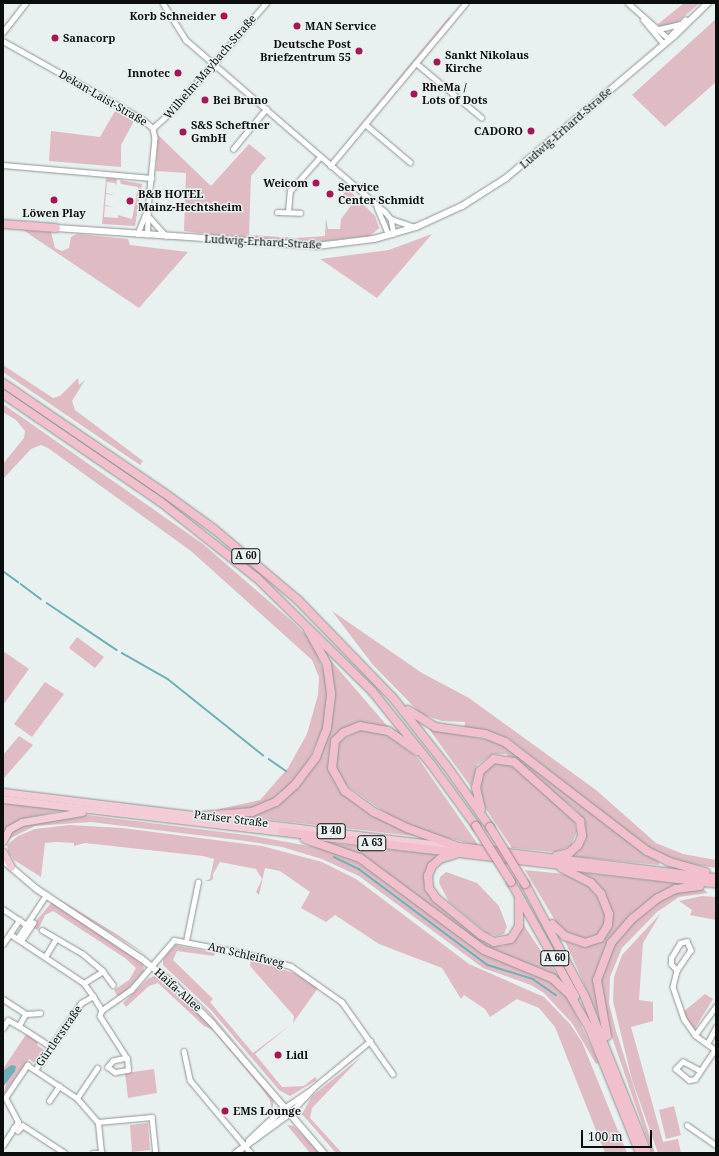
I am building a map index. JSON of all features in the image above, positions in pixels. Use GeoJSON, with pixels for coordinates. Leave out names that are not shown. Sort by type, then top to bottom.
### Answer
{"type":"FeatureCollection","features":[{"type":"Feature","properties":{"kind":"highway"},"geometry":{"type":"LineString","coordinates":[[6,224],[56,228]]}},
{"type":"Feature","properties":{"kind":"highway","name":"A 60"},"geometry":{"type":"LineString","coordinates":[[3,383],[52,415],[226,539],[298,600],[374,677],[428,741],[484,817],[543,913],[573,971],[611,1056],[647,1153]]}},
{"type":"Feature","properties":{"kind":"highway","name":"A 60"},"geometry":{"type":"LineString","coordinates":[[3,394],[197,529],[293,610],[350,667],[431,764],[476,826],[512,884],[558,962],[591,1031],[640,1153]]}},
{"type":"Feature","properties":{"kind":"highway"},"geometry":{"type":"LineString","coordinates":[[203,816],[252,812],[276,802],[306,771],[322,743],[331,702],[329,672],[322,651],[293,610]]}},
{"type":"Feature","properties":{"kind":"highway"},"geometry":{"type":"LineString","coordinates":[[374,677],[423,722],[447,730],[485,734],[505,742],[647,851],[670,862],[716,876]]}},
{"type":"Feature","properties":{"kind":"highway"},"geometry":{"type":"LineString","coordinates":[[431,764],[393,734],[365,726],[343,733],[335,741],[331,760],[339,783],[358,801],[395,823],[460,850]]}},
{"type":"Feature","properties":{"kind":"highway"},"geometry":{"type":"LineString","coordinates":[[484,817],[476,788],[480,771],[494,759],[514,762],[572,811],[582,827],[582,836],[574,849],[566,854],[545,857]]}},
{"type":"Feature","properties":{"kind":"highway","name":"Pariser Straße"},"geometry":{"type":"LineString","coordinates":[[3,792],[203,816],[460,850]]}},
{"type":"Feature","properties":{"kind":"highway","name":"Pariser Straße"},"geometry":{"type":"LineString","coordinates":[[3,799],[283,832]]}},
{"type":"Feature","properties":{"kind":"highway"},"geometry":{"type":"LineString","coordinates":[[3,841],[12,826],[35,818],[67,813],[118,813]]}},
{"type":"Feature","properties":{"kind":"highway"},"geometry":{"type":"LineString","coordinates":[[283,832],[333,846],[360,858],[484,950],[552,978],[570,995],[591,1031]]}},
{"type":"Feature","properties":{"kind":"highway","name":"A 63"},"geometry":{"type":"LineString","coordinates":[[283,832],[545,857],[716,876]]}},
{"type":"Feature","properties":{"kind":"highway"},"geometry":{"type":"LineString","coordinates":[[460,850],[435,862],[428,876],[429,888],[441,902],[490,940],[506,941],[518,930],[520,905],[512,884]]}},
{"type":"Feature","properties":{"kind":"highway","name":"A 63"},"geometry":{"type":"LineString","coordinates":[[460,850],[556,865],[716,885]]}},
{"type":"Feature","properties":{"kind":"highway"},"geometry":{"type":"LineString","coordinates":[[3,852],[11,867]]}},
{"type":"Feature","properties":{"kind":"highway"},"geometry":{"type":"LineString","coordinates":[[543,913],[565,936],[580,942],[594,941],[608,925],[607,907],[597,889],[556,865]]}},
{"type":"Feature","properties":{"kind":"highway"},"geometry":{"type":"LineString","coordinates":[[611,1056],[597,980],[611,943],[632,919],[665,894],[685,887],[716,885]]}},
{"type":"Feature","properties":{"kind":"main road","name":"Ludwig-Erhard-Straße"},"geometry":{"type":"LineString","coordinates":[[56,228],[168,237],[317,246],[392,234],[416,227],[462,206],[506,178],[666,41],[708,3]]}},
{"type":"Feature","properties":{"kind":"main road","name":"Ludwig-Erhard-Straße"},"geometry":{"type":"LineString","coordinates":[[666,41],[682,24],[702,9]]}},
{"type":"Feature","properties":{"kind":"street"},"geometry":{"type":"LineString","coordinates":[[3,32],[26,3]]}},
{"type":"Feature","properties":{"kind":"street"},"geometry":{"type":"LineString","coordinates":[[163,3],[180,33],[214,64],[391,219],[416,227]]}},
{"type":"Feature","properties":{"kind":"street","name":"Wilhelm-Maybach-Straße"},"geometry":{"type":"LineString","coordinates":[[152,128],[171,112],[266,3]]}},
{"type":"Feature","properties":{"kind":"street"},"geometry":{"type":"LineString","coordinates":[[330,166],[466,3]]}},
{"type":"Feature","properties":{"kind":"street"},"geometry":{"type":"LineString","coordinates":[[628,3],[666,41]]}},
{"type":"Feature","properties":{"kind":"street"},"geometry":{"type":"LineString","coordinates":[[641,16],[659,29],[666,41]]}},
{"type":"Feature","properties":{"kind":"street"},"geometry":{"type":"LineString","coordinates":[[659,29],[682,24]]}},
{"type":"Feature","properties":{"kind":"street","name":"Dekan-Laist-Straße"},"geometry":{"type":"LineString","coordinates":[[3,41],[142,119],[152,128],[151,178],[148,209],[138,234]]}},
{"type":"Feature","properties":{"kind":"street"},"geometry":{"type":"LineString","coordinates":[[416,63],[481,117]]}},
{"type":"Feature","properties":{"kind":"street"},"geometry":{"type":"LineString","coordinates":[[233,149],[266,109]]}},
{"type":"Feature","properties":{"kind":"street"},"geometry":{"type":"LineString","coordinates":[[365,124],[410,162]]}},
{"type":"Feature","properties":{"kind":"street"},"geometry":{"type":"LineString","coordinates":[[288,212],[290,191],[320,157]]}},
{"type":"Feature","properties":{"kind":"street"},"geometry":{"type":"LineString","coordinates":[[3,165],[151,178]]}},
{"type":"Feature","properties":{"kind":"street"},"geometry":{"type":"LineString","coordinates":[[373,203],[392,234]]}},
{"type":"Feature","properties":{"kind":"street","name":"Dekan-Laist-Straße"},"geometry":{"type":"LineString","coordinates":[[147,235],[150,218],[148,209]]}},
{"type":"Feature","properties":{"kind":"street"},"geometry":{"type":"LineString","coordinates":[[277,212],[300,213]]}},
{"type":"Feature","properties":{"kind":"street"},"geometry":{"type":"LineString","coordinates":[[150,218],[168,237]]}},
{"type":"Feature","properties":{"kind":"street"},"geometry":{"type":"LineString","coordinates":[[391,219],[392,234]]}},
{"type":"Feature","properties":{"kind":"street","name":"Haifa-Allee"},"geometry":{"type":"LineString","coordinates":[[3,860],[46,895],[151,966],[206,1016],[324,1153]]}},
{"type":"Feature","properties":{"kind":"street"},"geometry":{"type":"LineString","coordinates":[[186,941],[198,882]]}},
{"type":"Feature","properties":{"kind":"street"},"geometry":{"type":"LineString","coordinates":[[19,940],[30,924],[46,895]]}},
{"type":"Feature","properties":{"kind":"street"},"geometry":{"type":"LineString","coordinates":[[3,909],[19,920],[30,924]]}},
{"type":"Feature","properties":{"kind":"street"},"geometry":{"type":"LineString","coordinates":[[3,944],[19,920]]}},
{"type":"Feature","properties":{"kind":"street"},"geometry":{"type":"LineString","coordinates":[[42,930],[103,970],[113,985]]}},
{"type":"Feature","properties":{"kind":"street"},"geometry":{"type":"LineString","coordinates":[[10,934],[84,983],[93,996]]}},
{"type":"Feature","properties":{"kind":"street"},"geometry":{"type":"LineString","coordinates":[[45,957],[56,940]]}},
{"type":"Feature","properties":{"kind":"street","name":"Am Schleifweg"},"geometry":{"type":"LineString","coordinates":[[151,966],[170,942],[186,941],[291,966],[348,1007],[393,1074]]}},
{"type":"Feature","properties":{"kind":"street"},"geometry":{"type":"LineString","coordinates":[[677,971],[671,964],[671,958],[680,943],[687,941],[691,950],[677,971],[673,982],[674,993],[684,1019],[695,1035],[715,1050],[695,1079],[689,1080],[676,1069],[683,1062],[700,1071]]}},
{"type":"Feature","properties":{"kind":"street"},"geometry":{"type":"LineString","coordinates":[[102,1010],[131,990],[151,966]]}},
{"type":"Feature","properties":{"kind":"street"},"geometry":{"type":"LineString","coordinates":[[84,983],[103,970]]}},
{"type":"Feature","properties":{"kind":"street","name":"Gürtlerstraße"},"geometry":{"type":"LineString","coordinates":[[65,1153],[18,1122],[5,1098],[27,1065],[35,1070],[81,1003],[93,996],[102,1010],[100,1016],[127,1059]]}},
{"type":"Feature","properties":{"kind":"street"},"geometry":{"type":"LineString","coordinates":[[3,999],[26,1014],[40,1013]]}},
{"type":"Feature","properties":{"kind":"street"},"geometry":{"type":"LineString","coordinates":[[695,1035],[716,1006]]}},
{"type":"Feature","properties":{"kind":"street"},"geometry":{"type":"LineString","coordinates":[[19,1026],[26,1014]]}},
{"type":"Feature","properties":{"kind":"street"},"geometry":{"type":"LineString","coordinates":[[3,1028],[8,1020],[51,1047]]}},
{"type":"Feature","properties":{"kind":"street"},"geometry":{"type":"LineString","coordinates":[[707,1044],[716,1027]]}},
{"type":"Feature","properties":{"kind":"street"},"geometry":{"type":"LineString","coordinates":[[236,1153],[284,1108],[313,1088],[370,1041]]}},
{"type":"Feature","properties":{"kind":"street"},"geometry":{"type":"LineString","coordinates":[[184,1050],[190,1080],[251,1153]]}},
{"type":"Feature","properties":{"kind":"street"},"geometry":{"type":"LineString","coordinates":[[77,1098],[97,1068]]}},
{"type":"Feature","properties":{"kind":"street"},"geometry":{"type":"LineString","coordinates":[[35,1070],[77,1098],[98,1122],[102,1153],[93,1153]]}},
{"type":"Feature","properties":{"kind":"street"},"geometry":{"type":"LineString","coordinates":[[49,1101],[59,1086]]}},
{"type":"Feature","properties":{"kind":"street"},"geometry":{"type":"LineString","coordinates":[[245,1145],[289,1114],[313,1088]]}},
{"type":"Feature","properties":{"kind":"street"},"geometry":{"type":"LineString","coordinates":[[98,1122],[152,1117],[156,1153]]}},
{"type":"Feature","properties":{"kind":"street"},"geometry":{"type":"LineString","coordinates":[[3,1145],[18,1122]]}},
{"type":"Feature","properties":{"kind":"street"},"geometry":{"type":"LineString","coordinates":[[687,1125],[716,1145]]}},
{"type":"Feature","properties":{"kind":"street"},"geometry":{"type":"LineString","coordinates":[[14,1128],[18,1131],[24,1126]]}},
{"type":"Feature","properties":{"kind":"shaded area"},"geometry":{"type":"Polygon","coordinates":[[[684,3],[700,3],[674,25],[659,26],[658,24],[684,3]]]}},
{"type":"Feature","properties":{"kind":"shaded area"},"geometry":{"type":"Polygon","coordinates":[[[449,17],[450,18],[334,156],[449,17]]]}},
{"type":"Feature","properties":{"kind":"shaded area"},"geometry":{"type":"Polygon","coordinates":[[[716,19],[716,82],[665,127],[632,95],[716,19]]]}},
{"type":"Feature","properties":{"kind":"shaded area"},"geometry":{"type":"Polygon","coordinates":[[[115,111],[134,121],[121,145],[121,167],[49,161],[51,131],[100,137],[115,111]]]}},
{"type":"Feature","properties":{"kind":"shaded area"},"geometry":{"type":"Polygon","coordinates":[[[158,135],[211,186],[249,144],[266,158],[251,176],[249,235],[296,238],[325,236],[326,218],[328,229],[340,229],[341,219],[353,203],[343,194],[348,189],[375,216],[379,228],[370,236],[317,242],[242,239],[184,231],[186,173],[156,171],[158,135]]]}},
{"type":"Feature","properties":{"kind":"shaded area"},"geometry":{"type":"Polygon","coordinates":[[[106,178],[117,179],[116,186],[115,183],[107,182],[106,193],[115,195],[106,194],[105,205],[114,207],[105,206],[104,217],[118,218],[118,215],[132,219],[138,187],[121,184],[120,180],[142,184],[135,226],[102,224],[106,178]]]}},
{"type":"Feature","properties":{"kind":"shaded area"},"geometry":{"type":"Polygon","coordinates":[[[23,230],[51,232],[55,248],[62,251],[69,248],[71,237],[77,234],[128,239],[130,245],[188,252],[139,308],[23,230]]]}},
{"type":"Feature","properties":{"kind":"shaded area"},"geometry":{"type":"Polygon","coordinates":[[[432,234],[377,298],[320,259],[389,250],[432,234]]]}},
{"type":"Feature","properties":{"kind":"shaded area"},"geometry":{"type":"Polygon","coordinates":[[[3,365],[53,398],[60,396],[78,378],[79,385],[85,380],[72,401],[75,410],[143,461],[140,465],[3,372],[3,365]]]}},
{"type":"Feature","properties":{"kind":"shaded area"},"geometry":{"type":"Polygon","coordinates":[[[3,404],[203,544],[293,622],[312,641],[326,677],[328,701],[323,728],[308,762],[292,783],[271,800],[251,808],[215,810],[260,800],[288,768],[307,734],[318,695],[319,677],[312,660],[191,551],[48,448],[41,445],[31,449],[3,479],[3,464],[24,438],[25,431],[16,420],[3,412],[3,404]]]}},
{"type":"Feature","properties":{"kind":"shaded area"},"geometry":{"type":"Polygon","coordinates":[[[332,611],[422,673],[469,698],[596,790],[656,843],[683,854],[716,860],[716,868],[680,862],[647,847],[508,738],[483,730],[464,729],[465,722],[442,721],[421,714],[373,665],[332,611]]]}},
{"type":"Feature","properties":{"kind":"shaded area"},"geometry":{"type":"Polygon","coordinates":[[[77,637],[104,657],[95,668],[69,648],[77,637]]]}},
{"type":"Feature","properties":{"kind":"shaded area"},"geometry":{"type":"Polygon","coordinates":[[[3,651],[29,669],[3,705],[3,651]]]}},
{"type":"Feature","properties":{"kind":"shaded area"},"geometry":{"type":"Polygon","coordinates":[[[327,656],[390,729],[365,723],[342,731],[329,753],[328,765],[334,781],[341,790],[423,837],[239,816],[279,803],[328,736],[335,700],[327,656]]]}},
{"type":"Feature","properties":{"kind":"shaded area"},"geometry":{"type":"Polygon","coordinates":[[[45,682],[64,694],[32,737],[14,724],[45,682]]]}},
{"type":"Feature","properties":{"kind":"shaded area"},"geometry":{"type":"Polygon","coordinates":[[[364,728],[382,731],[418,758],[479,846],[428,833],[390,816],[346,785],[334,765],[339,741],[364,728]]]}},
{"type":"Feature","properties":{"kind":"shaded area"},"geometry":{"type":"Polygon","coordinates":[[[429,729],[499,742],[641,851],[659,862],[659,865],[569,856],[581,847],[586,839],[585,825],[577,811],[506,754],[493,754],[477,765],[471,787],[429,729]]]}},
{"type":"Feature","properties":{"kind":"shaded area"},"geometry":{"type":"Polygon","coordinates":[[[19,736],[33,745],[4,778],[3,755],[19,736]]]}},
{"type":"Feature","properties":{"kind":"shaded area"},"geometry":{"type":"Polygon","coordinates":[[[492,763],[514,766],[573,818],[577,831],[571,846],[554,852],[512,848],[480,800],[480,777],[492,763]]]}},
{"type":"Feature","properties":{"kind":"shaded area"},"geometry":{"type":"Polygon","coordinates":[[[3,803],[65,810],[26,818],[3,834],[3,803]]]}},
{"type":"Feature","properties":{"kind":"shaded area"},"geometry":{"type":"Polygon","coordinates":[[[79,814],[254,836],[320,848],[355,860],[486,955],[548,979],[566,994],[599,1062],[596,1064],[572,1023],[544,993],[531,985],[483,968],[359,876],[322,859],[282,847],[246,841],[91,822],[35,826],[5,841],[15,826],[79,814]]]}},
{"type":"Feature","properties":{"kind":"shaded area"},"geometry":{"type":"Polygon","coordinates":[[[69,825],[122,828],[262,846],[322,862],[356,879],[469,964],[544,997],[570,1024],[582,1042],[627,1153],[605,1153],[555,1027],[539,1008],[517,999],[490,1017],[485,1009],[464,995],[461,999],[442,968],[379,944],[335,915],[326,922],[301,908],[310,892],[280,871],[265,868],[259,895],[256,892],[262,879],[256,869],[220,862],[213,874],[213,879],[210,881],[205,881],[210,879],[214,859],[203,856],[85,843],[74,846],[74,843],[45,843],[41,877],[14,860],[8,851],[7,845],[18,836],[35,829],[69,825]]]}},
{"type":"Feature","properties":{"kind":"shaded area"},"geometry":{"type":"Polygon","coordinates":[[[331,843],[441,855],[426,887],[490,944],[503,946],[512,941],[518,937],[523,924],[559,978],[540,968],[490,950],[371,862],[331,843]]]}},
{"type":"Feature","properties":{"kind":"shaded area"},"geometry":{"type":"Polygon","coordinates":[[[525,870],[564,874],[589,887],[597,896],[606,918],[600,933],[585,939],[560,929],[525,870]]]}},
{"type":"Feature","properties":{"kind":"shaded area"},"geometry":{"type":"Polygon","coordinates":[[[446,872],[477,883],[499,906],[507,927],[504,934],[497,936],[487,933],[449,902],[439,883],[440,877],[446,872]]]}},
{"type":"Feature","properties":{"kind":"shaded area"},"geometry":{"type":"Polygon","coordinates":[[[578,872],[683,884],[637,910],[605,946],[595,974],[598,1016],[565,941],[580,946],[596,943],[610,910],[578,872]]]}},
{"type":"Feature","properties":{"kind":"shaded area"},"geometry":{"type":"Polygon","coordinates":[[[691,889],[703,889],[708,893],[679,897],[657,912],[622,948],[610,977],[609,1003],[616,1031],[655,1153],[652,1153],[607,1023],[601,981],[607,955],[625,930],[653,905],[671,894],[691,889]]]}},
{"type":"Feature","properties":{"kind":"shaded area"},"geometry":{"type":"Polygon","coordinates":[[[702,896],[716,897],[716,920],[690,915],[692,910],[679,901],[702,896]]]}},
{"type":"Feature","properties":{"kind":"shaded area"},"geometry":{"type":"Polygon","coordinates":[[[56,897],[118,935],[147,955],[86,918],[56,897]]]}},
{"type":"Feature","properties":{"kind":"shaded area"},"geometry":{"type":"Polygon","coordinates":[[[52,902],[143,962],[144,972],[118,997],[114,990],[129,980],[136,968],[125,958],[53,911],[45,915],[38,930],[31,927],[52,902]]]}},
{"type":"Feature","properties":{"kind":"shaded area"},"geometry":{"type":"Polygon","coordinates":[[[661,913],[643,943],[639,1000],[653,1002],[653,1021],[631,1027],[663,1142],[678,1139],[681,1153],[658,1153],[632,1080],[613,1001],[614,977],[622,955],[661,913]]]}},
{"type":"Feature","properties":{"kind":"shaded area"},"geometry":{"type":"Polygon","coordinates":[[[175,945],[215,953],[214,956],[177,951],[173,960],[213,999],[210,1002],[253,1053],[289,1026],[255,1054],[282,1087],[304,1086],[315,1077],[317,1080],[290,1096],[279,1090],[211,1010],[163,965],[163,959],[175,945]]]}},
{"type":"Feature","properties":{"kind":"shaded area"},"geometry":{"type":"Polygon","coordinates":[[[251,960],[294,973],[318,988],[293,1023],[294,1016],[250,966],[251,960]]]}},
{"type":"Feature","properties":{"kind":"shaded area"},"geometry":{"type":"Polygon","coordinates":[[[164,968],[210,1012],[257,1069],[209,1013],[164,968]]]}},
{"type":"Feature","properties":{"kind":"shaded area"},"geometry":{"type":"Polygon","coordinates":[[[158,974],[214,1029],[274,1100],[272,1111],[270,1100],[213,1030],[204,1026],[158,983],[149,986],[126,1007],[123,1003],[148,979],[158,974]]]}},
{"type":"Feature","properties":{"kind":"shaded area"},"geometry":{"type":"Polygon","coordinates":[[[705,994],[713,999],[694,1030],[683,1012],[705,994]]]}},
{"type":"Feature","properties":{"kind":"shaded area"},"geometry":{"type":"Polygon","coordinates":[[[27,1033],[38,1040],[37,1045],[44,1050],[35,1063],[29,1059],[3,1095],[11,1065],[3,1071],[3,1069],[27,1033]]]}},
{"type":"Feature","properties":{"kind":"shaded area"},"geometry":{"type":"Polygon","coordinates":[[[361,1057],[312,1108],[310,1118],[342,1153],[336,1153],[302,1114],[312,1096],[361,1057]]]}},
{"type":"Feature","properties":{"kind":"shaded area"},"geometry":{"type":"Polygon","coordinates":[[[154,1069],[157,1093],[128,1098],[125,1073],[154,1069]]]}},
{"type":"Feature","properties":{"kind":"shaded area"},"geometry":{"type":"Polygon","coordinates":[[[674,1106],[681,1135],[666,1139],[659,1110],[674,1106]]]}},
{"type":"Feature","properties":{"kind":"shaded area"},"geometry":{"type":"Polygon","coordinates":[[[148,1123],[150,1150],[132,1152],[130,1125],[148,1123]]]}},
{"type":"Feature","properties":{"kind":"shaded area"},"geometry":{"type":"Polygon","coordinates":[[[287,1125],[294,1126],[320,1153],[310,1153],[287,1125]]]}},
{"type":"Feature","properties":{"kind":"water"},"geometry":{"type":"Polygon","coordinates":[[[11,1065],[16,1066],[15,1071],[3,1087],[3,1071],[11,1065]]]}},
{"type":"Feature","properties":{"kind":"waterway"},"geometry":{"type":"LineString","coordinates":[[3,571],[18,582]]}},
{"type":"Feature","properties":{"kind":"waterway"},"geometry":{"type":"LineString","coordinates":[[21,584],[41,599]]}},
{"type":"Feature","properties":{"kind":"waterway"},"geometry":{"type":"LineString","coordinates":[[47,603],[117,650]]}},
{"type":"Feature","properties":{"kind":"waterway"},"geometry":{"type":"LineString","coordinates":[[122,653],[168,679],[263,755]]}},
{"type":"Feature","properties":{"kind":"waterway"},"geometry":{"type":"LineString","coordinates":[[269,759],[286,771]]}},
{"type":"Feature","properties":{"kind":"waterway"},"geometry":{"type":"LineString","coordinates":[[334,857],[359,869],[488,965],[533,979],[556,995]]}},
{"type":"Feature","properties":{"kind":"place","name":"Korb Schneider"},"geometry":{"type":"Point","coordinates":[224,16]}},
{"type":"Feature","properties":{"kind":"place","name":"MAN Service"},"geometry":{"type":"Point","coordinates":[297,26]}},
{"type":"Feature","properties":{"kind":"place","name":"Sanacorp"},"geometry":{"type":"Point","coordinates":[55,38]}},
{"type":"Feature","properties":{"kind":"place","name":"Deutsche Post Briefzentrum 55"},"geometry":{"type":"Point","coordinates":[359,51]}},
{"type":"Feature","properties":{"kind":"place","name":"Sankt Nikolaus Kirche"},"geometry":{"type":"Point","coordinates":[437,62]}},
{"type":"Feature","properties":{"kind":"place","name":"Innotec"},"geometry":{"type":"Point","coordinates":[178,73]}},
{"type":"Feature","properties":{"kind":"place","name":"RheMa / Lots of Dots"},"geometry":{"type":"Point","coordinates":[414,94]}},
{"type":"Feature","properties":{"kind":"place","name":"Bei Bruno"},"geometry":{"type":"Point","coordinates":[205,100]}},
{"type":"Feature","properties":{"kind":"place","name":"CADORO"},"geometry":{"type":"Point","coordinates":[531,131]}},
{"type":"Feature","properties":{"kind":"place","name":"S&S Scheftner GmbH"},"geometry":{"type":"Point","coordinates":[183,132]}},
{"type":"Feature","properties":{"kind":"place","name":"Weicom"},"geometry":{"type":"Point","coordinates":[316,183]}},
{"type":"Feature","properties":{"kind":"place","name":"Service Center Schmidt"},"geometry":{"type":"Point","coordinates":[330,194]}},
{"type":"Feature","properties":{"kind":"place","name":"Löwen Play"},"geometry":{"type":"Point","coordinates":[54,200]}},
{"type":"Feature","properties":{"kind":"place","name":"B&B HOTEL Mainz-Hechtsheim"},"geometry":{"type":"Point","coordinates":[130,201]}},
{"type":"Feature","properties":{"kind":"place","name":"Lidl"},"geometry":{"type":"Point","coordinates":[278,1055]}},
{"type":"Feature","properties":{"kind":"place","name":"EMS Lounge"},"geometry":{"type":"Point","coordinates":[225,1111]}}]}
